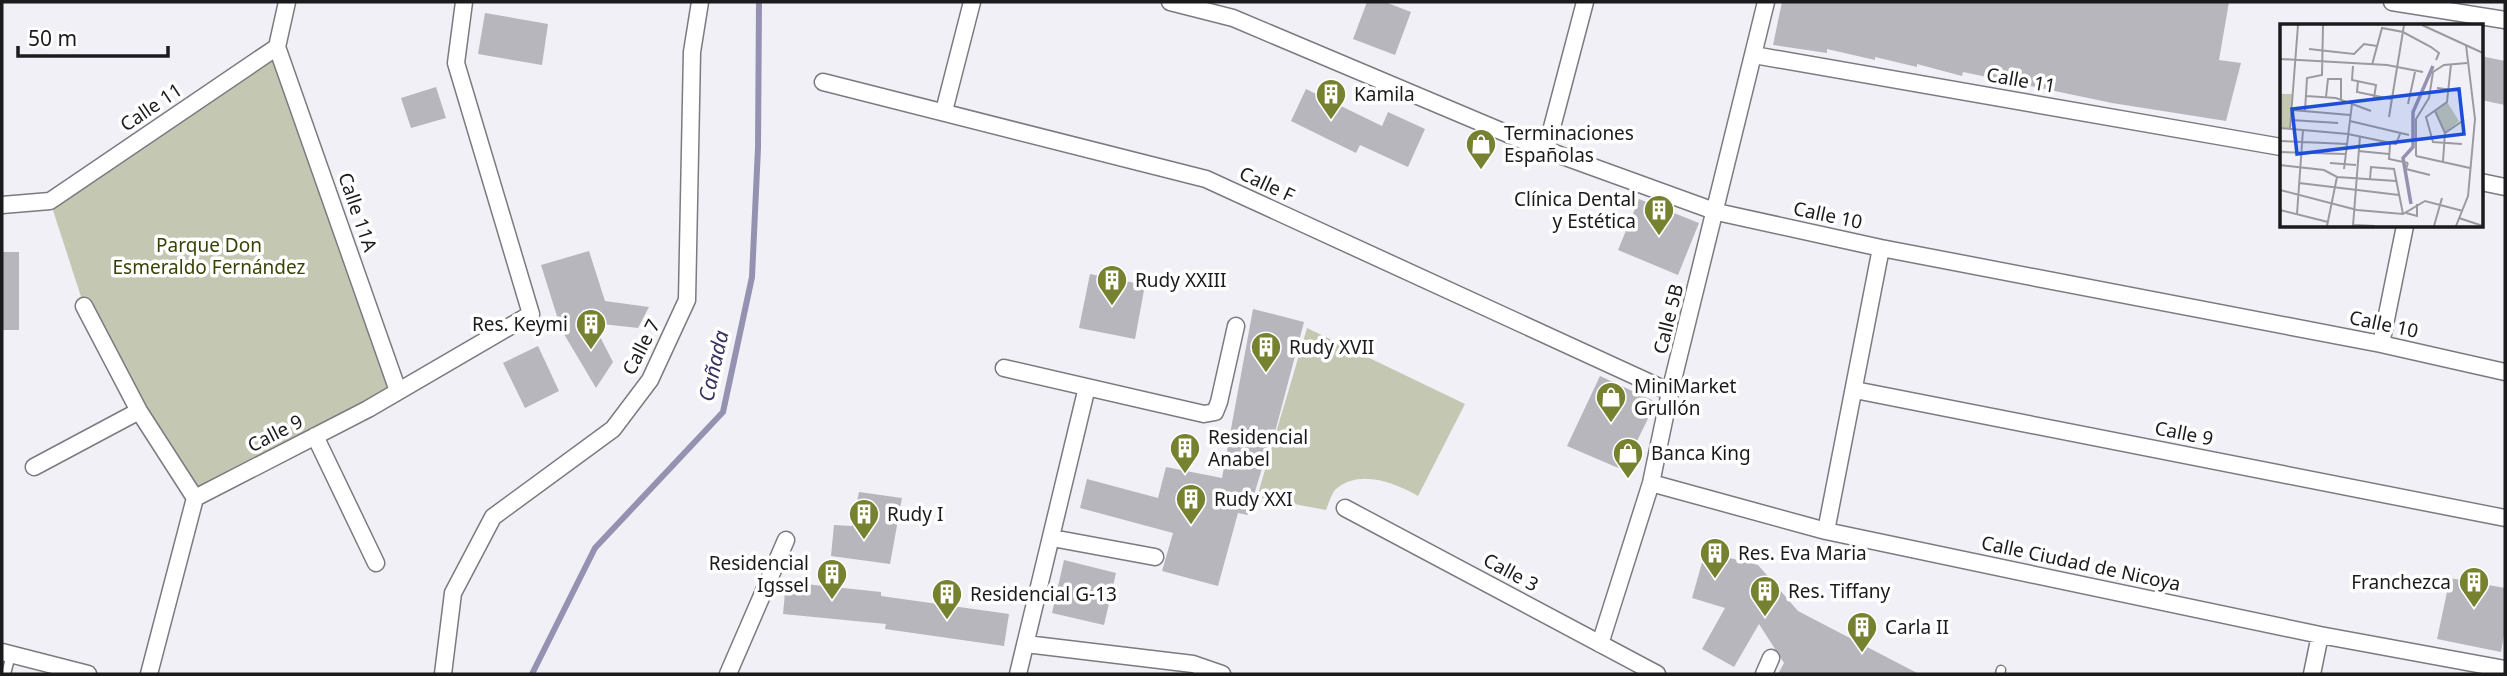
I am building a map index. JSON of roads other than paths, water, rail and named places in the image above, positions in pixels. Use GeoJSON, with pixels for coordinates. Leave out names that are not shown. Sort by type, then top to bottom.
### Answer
{"type":"FeatureCollection","features":[{"type":"Feature","properties":{"kind":"street"},"geometry":{"type":"LineString","coordinates":[[277,47],[287,2]]}},
{"type":"Feature","properties":{"kind":"street","name":"Calle 9"},"geometry":{"type":"LineString","coordinates":[[195,498],[398,391],[531,314],[456,63],[464,2]]}},
{"type":"Feature","properties":{"kind":"street","name":"Calle 7"},"geometry":{"type":"LineString","coordinates":[[443,674],[453,593],[493,517],[613,429],[650,380],[687,300],[692,52],[700,2]]}},
{"type":"Feature","properties":{"kind":"street"},"geometry":{"type":"LineString","coordinates":[[944,111],[972,2]]}},
{"type":"Feature","properties":{"kind":"street","name":"Calle 10"},"geometry":{"type":"LineString","coordinates":[[1170,2],[1233,18],[1546,150],[1717,212],[1881,248],[2381,344],[2505,372]]}},
{"type":"Feature","properties":{"kind":"street"},"geometry":{"type":"LineString","coordinates":[[1546,150],[1585,2]]}},
{"type":"Feature","properties":{"kind":"street","name":"Calle 5B"},"geometry":{"type":"LineString","coordinates":[[1600,644],[1651,483],[1766,2]]}},
{"type":"Feature","properties":{"kind":"street"},"geometry":{"type":"LineString","coordinates":[[2392,2],[2505,20]]}},
{"type":"Feature","properties":{"kind":"street","name":"Calle 11"},"geometry":{"type":"LineString","coordinates":[[2,205],[50,201],[277,47]]}},
{"type":"Feature","properties":{"kind":"street","name":"Calle 11A"},"geometry":{"type":"LineString","coordinates":[[277,47],[398,391]]}},
{"type":"Feature","properties":{"kind":"street","name":"Calle 11"},"geometry":{"type":"LineString","coordinates":[[1754,55],[2280,147]]}},
{"type":"Feature","properties":{"kind":"street","name":"Calle F"},"geometry":{"type":"LineString","coordinates":[[822,82],[1206,179],[1671,393]]}},
{"type":"Feature","properties":{"kind":"street"},"geometry":{"type":"LineString","coordinates":[[2482,183],[2505,187]]}},
{"type":"Feature","properties":{"kind":"street"},"geometry":{"type":"LineString","coordinates":[[2381,344],[2404,228]]}},
{"type":"Feature","properties":{"kind":"street"},"geometry":{"type":"LineString","coordinates":[[1826,531],[1881,248]]}},
{"type":"Feature","properties":{"kind":"street"},"geometry":{"type":"LineString","coordinates":[[84,306],[139,411],[195,498],[149,674]]}},
{"type":"Feature","properties":{"kind":"street"},"geometry":{"type":"LineString","coordinates":[[1004,368],[1204,414],[1215,412],[1236,326]]}},
{"type":"Feature","properties":{"kind":"street"},"geometry":{"type":"LineString","coordinates":[[1018,674],[1087,387]]}},
{"type":"Feature","properties":{"kind":"street","name":"Calle 9"},"geometry":{"type":"LineString","coordinates":[[1855,390],[2505,518]]}},
{"type":"Feature","properties":{"kind":"street"},"geometry":{"type":"LineString","coordinates":[[34,467],[139,411]]}},
{"type":"Feature","properties":{"kind":"street"},"geometry":{"type":"LineString","coordinates":[[315,436],[376,563]]}},
{"type":"Feature","properties":{"kind":"street","name":"Calle Ciudad de Nicoya"},"geometry":{"type":"LineString","coordinates":[[1651,483],[1826,531],[2320,635],[2505,669]]}},
{"type":"Feature","properties":{"kind":"street","name":"Calle 3"},"geometry":{"type":"LineString","coordinates":[[1345,508],[1657,674]]}},
{"type":"Feature","properties":{"kind":"street"},"geometry":{"type":"LineString","coordinates":[[1052,538],[1155,557]]}},
{"type":"Feature","properties":{"kind":"street"},"geometry":{"type":"LineString","coordinates":[[728,674],[786,540]]}},
{"type":"Feature","properties":{"kind":"street"},"geometry":{"type":"LineString","coordinates":[[2312,674],[2320,635]]}},
{"type":"Feature","properties":{"kind":"street"},"geometry":{"type":"LineString","coordinates":[[1026,643],[1193,664],[1222,674]]}},
{"type":"Feature","properties":{"kind":"street"},"geometry":{"type":"LineString","coordinates":[[6,654],[88,674]]}},
{"type":"Feature","properties":{"kind":"street"},"geometry":{"type":"LineString","coordinates":[[1764,674],[1771,658]]}},
{"type":"Feature","properties":{"kind":"lane"},"geometry":{"type":"LineString","coordinates":[[6,654],[6,674]]}},
{"type":"Feature","properties":{"kind":"waterway","name":"Cañada"},"geometry":{"type":"LineString","coordinates":[[532,674],[595,548],[723,412],[752,277],[758,148],[759,2]]}},
{"type":"Feature","properties":{"kind":"place","name":"Kamila"},"geometry":{"type":"Point","coordinates":[1331,121]}},
{"type":"Feature","properties":{"kind":"place","name":"Terminaciones Españolas"},"geometry":{"type":"Point","coordinates":[1481,171]}},
{"type":"Feature","properties":{"kind":"place","name":"Clínica Dental y Estética"},"geometry":{"type":"Point","coordinates":[1659,237]}},
{"type":"Feature","properties":{"kind":"place","name":"Rudy XXIII"},"geometry":{"type":"Point","coordinates":[1112,307]}},
{"type":"Feature","properties":{"kind":"place","name":"Res. Keymi"},"geometry":{"type":"Point","coordinates":[591,351]}},
{"type":"Feature","properties":{"kind":"place","name":"Rudy XVII"},"geometry":{"type":"Point","coordinates":[1266,374]}},
{"type":"Feature","properties":{"kind":"place","name":"MiniMarket Grullón"},"geometry":{"type":"Point","coordinates":[1611,424]}},
{"type":"Feature","properties":{"kind":"place","name":"Residencial Anabel"},"geometry":{"type":"Point","coordinates":[1185,475]}},
{"type":"Feature","properties":{"kind":"place","name":"Banca King"},"geometry":{"type":"Point","coordinates":[1628,480]}},
{"type":"Feature","properties":{"kind":"place","name":"Rudy XXI"},"geometry":{"type":"Point","coordinates":[1191,526]}},
{"type":"Feature","properties":{"kind":"place","name":"Rudy I"},"geometry":{"type":"Point","coordinates":[864,541]}},
{"type":"Feature","properties":{"kind":"place","name":"Res. Eva Maria"},"geometry":{"type":"Point","coordinates":[1715,580]}},
{"type":"Feature","properties":{"kind":"place","name":"Residencial Igssel"},"geometry":{"type":"Point","coordinates":[832,601]}},
{"type":"Feature","properties":{"kind":"place","name":"Franchezca"},"geometry":{"type":"Point","coordinates":[2474,609]}},
{"type":"Feature","properties":{"kind":"place","name":"Res. Tiffany"},"geometry":{"type":"Point","coordinates":[1765,618]}},
{"type":"Feature","properties":{"kind":"place","name":"Residencial G-13"},"geometry":{"type":"Point","coordinates":[947,621]}},
{"type":"Feature","properties":{"kind":"place","name":"Carla II"},"geometry":{"type":"Point","coordinates":[1862,654]}},
{"type":"Feature","properties":{"kind":"park label","name":"Parque Don Esmeraldo Fernández"},"geometry":{"type":"Point","coordinates":[209,256]}}]}
